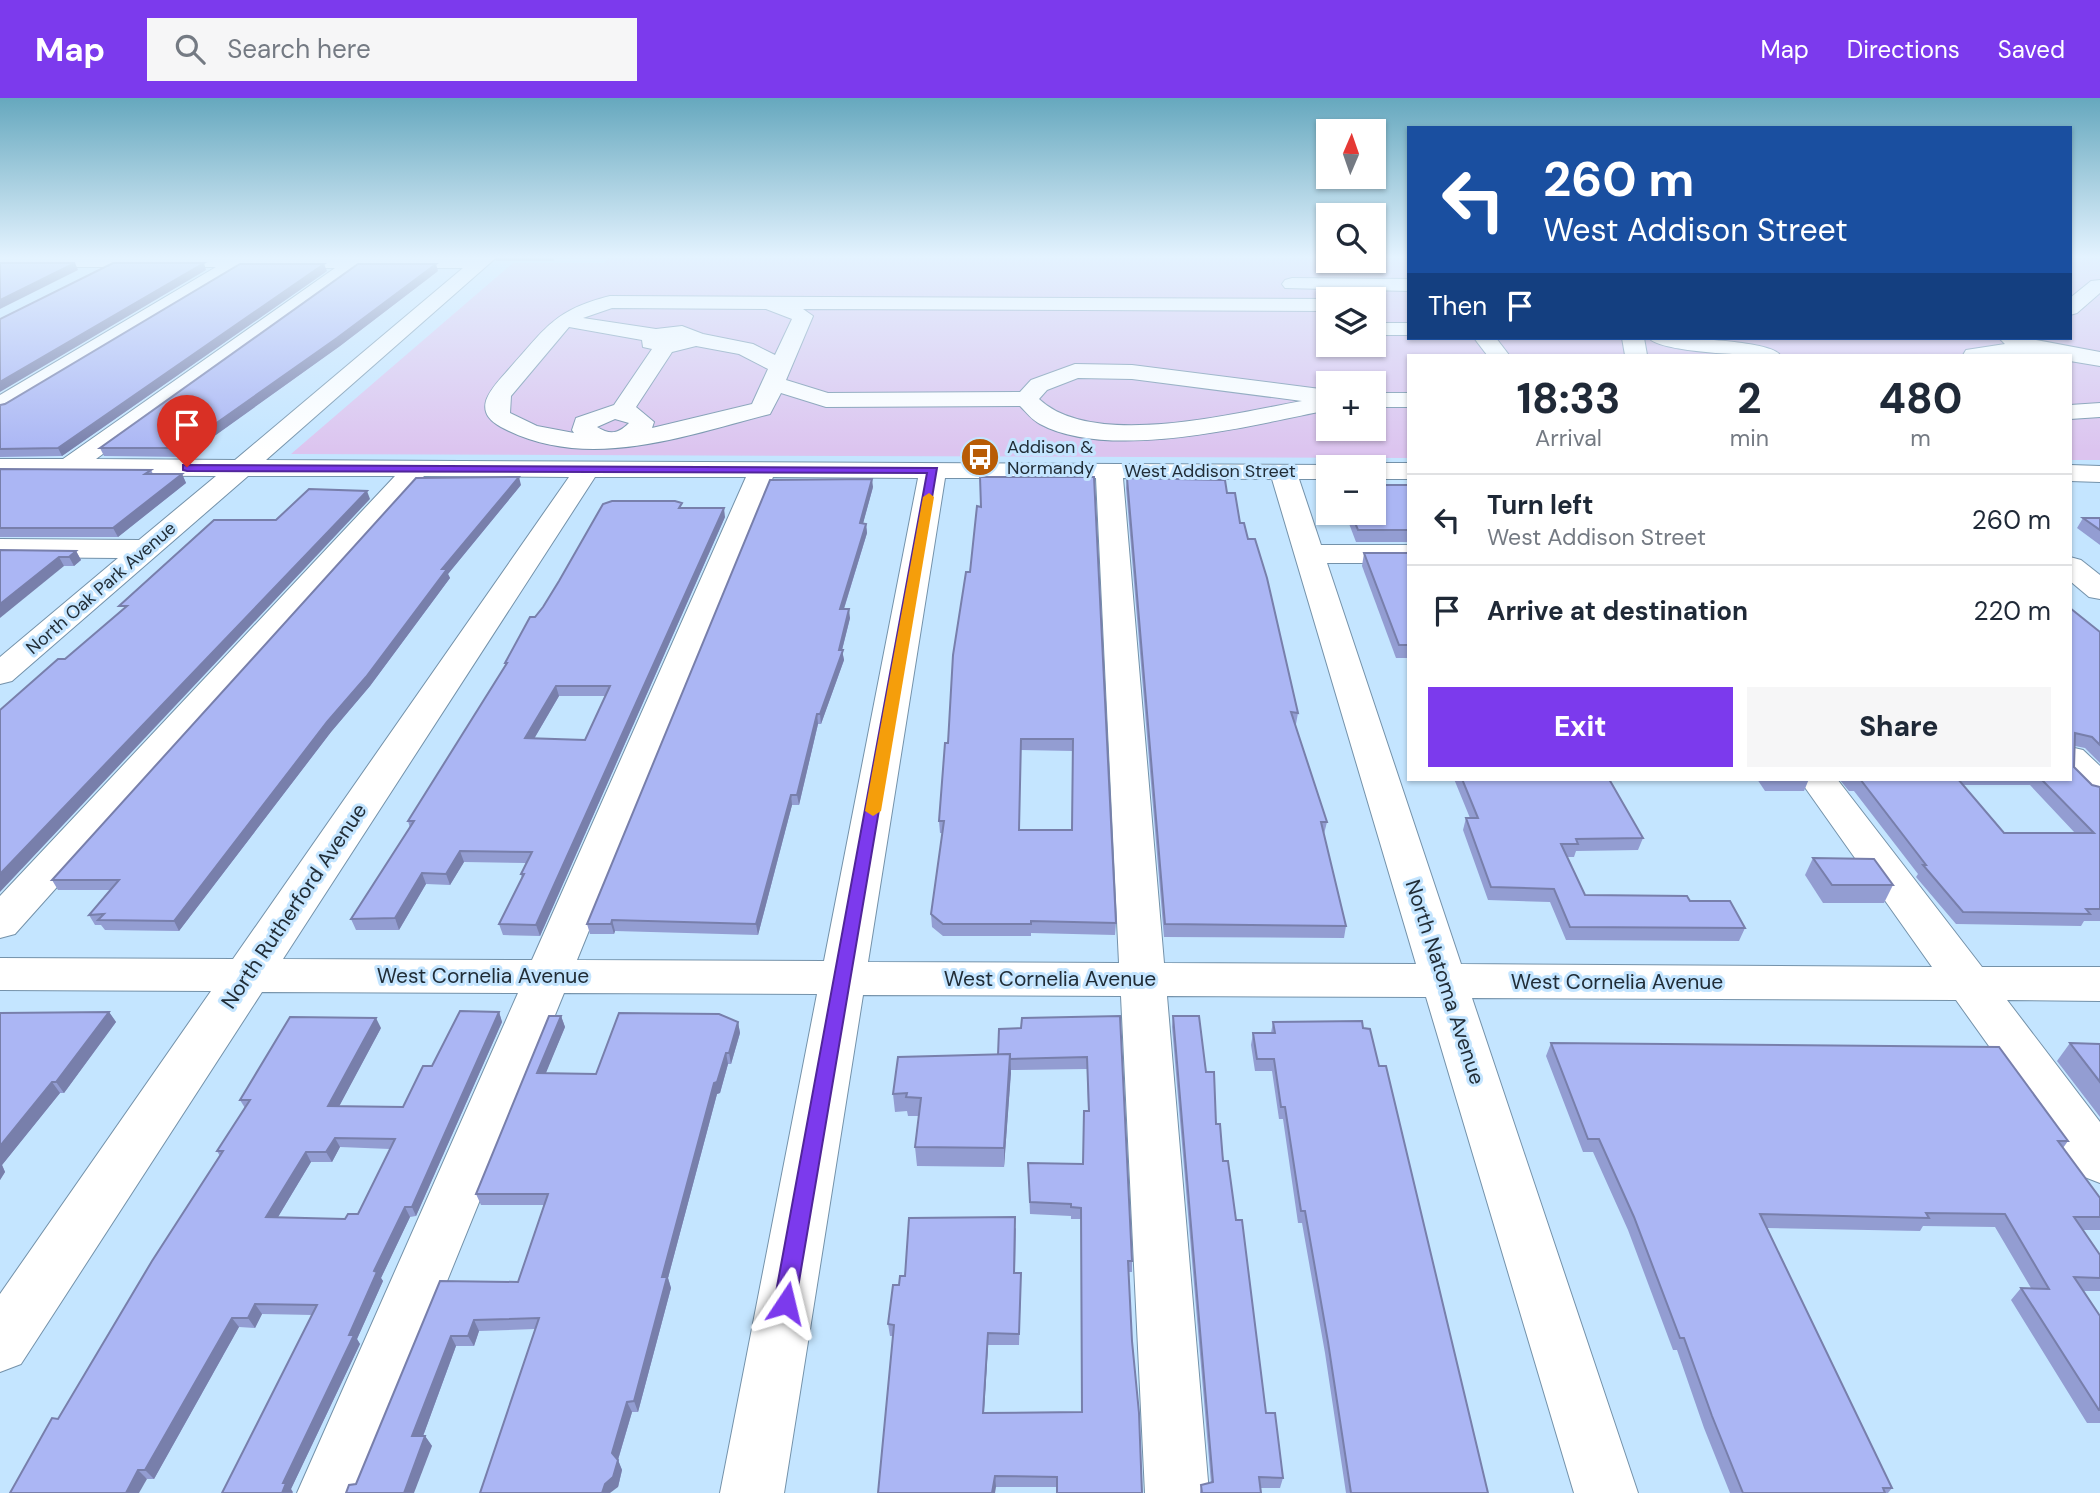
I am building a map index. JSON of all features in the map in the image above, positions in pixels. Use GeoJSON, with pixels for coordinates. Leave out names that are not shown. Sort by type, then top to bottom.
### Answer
{"type":"FeatureCollection","features":[{"type":"Feature","properties":{"kind":"street"},"geometry":{"type":"LineString","coordinates":[[0,405],[140,321]]}},
{"type":"Feature","properties":{"kind":"street"},"geometry":{"type":"LineString","coordinates":[[69,467],[273,321]]}},
{"type":"Feature","properties":{"kind":"street","name":"North Oak Park Avenue"},"geometry":{"type":"LineString","coordinates":[[0,674],[413,321]]}},
{"type":"Feature","properties":{"kind":"street"},"geometry":{"type":"LineString","coordinates":[[564,321],[499,395],[498,416],[519,430],[565,440],[599,455],[762,410],[826,400],[1026,399],[1049,420],[1109,435],[1203,424],[1316,402]]}},
{"type":"Feature","properties":{"kind":"street"},"geometry":{"type":"LineString","coordinates":[[570,321],[602,329],[745,349],[777,375],[826,400]]}},
{"type":"Feature","properties":{"kind":"street"},"geometry":{"type":"LineString","coordinates":[[599,455],[584,430],[584,423],[622,411],[684,321]]}},
{"type":"Feature","properties":{"kind":"street"},"geometry":{"type":"LineString","coordinates":[[762,410],[801,321]]}},
{"type":"Feature","properties":{"kind":"street"},"geometry":{"type":"LineString","coordinates":[[997,321],[997,326]]}},
{"type":"Feature","properties":{"kind":"street"},"geometry":{"type":"LineString","coordinates":[[1108,321],[1109,327]]}},
{"type":"Feature","properties":{"kind":"street"},"geometry":{"type":"LineString","coordinates":[[1228,321],[1231,328]]}},
{"type":"Feature","properties":{"kind":"street"},"geometry":{"type":"LineString","coordinates":[[549,338],[602,329]]}},
{"type":"Feature","properties":{"kind":"street"},"geometry":{"type":"LineString","coordinates":[[1386,329],[1407,329]]}},
{"type":"Feature","properties":{"kind":"street"},"geometry":{"type":"LineString","coordinates":[[1487,340],[1497,354]]}},
{"type":"Feature","properties":{"kind":"street"},"geometry":{"type":"LineString","coordinates":[[1673,340],[1763,354]]}},
{"type":"Feature","properties":{"kind":"street"},"geometry":{"type":"LineString","coordinates":[[1978,354],[2019,343],[2095,347]]}},
{"type":"Feature","properties":{"kind":"street"},"geometry":{"type":"LineString","coordinates":[[1026,399],[1039,385],[1074,371],[1132,372],[1316,398]]}},
{"type":"Feature","properties":{"kind":"street"},"geometry":{"type":"LineString","coordinates":[[1386,400],[1407,400]]}},
{"type":"Feature","properties":{"kind":"street"},"geometry":{"type":"LineString","coordinates":[[2072,412],[2100,410]]}},
{"type":"Feature","properties":{"kind":"street","name":"North Rutherford Avenue"},"geometry":{"type":"LineString","coordinates":[[0,1344],[599,455],[640,428],[642,422],[636,415],[622,411]]}},
{"type":"Feature","properties":{"kind":"street","name":"West Addison Street"},"geometry":{"type":"LineString","coordinates":[[0,467],[417,468],[599,455],[763,469],[1316,471]]}},
{"type":"Feature","properties":{"kind":"street"},"geometry":{"type":"LineString","coordinates":[[0,923],[417,468]]}},
{"type":"Feature","properties":{"kind":"street"},"geometry":{"type":"LineString","coordinates":[[329,1493],[763,469]]}},
{"type":"Feature","properties":{"kind":"street"},"geometry":{"type":"LineString","coordinates":[[752,1493],[933,470]]}},
{"type":"Feature","properties":{"kind":"street"},"geometry":{"type":"LineString","coordinates":[[1109,470],[1177,1493]]}},
{"type":"Feature","properties":{"kind":"street","name":"North Natoma Avenue"},"geometry":{"type":"LineString","coordinates":[[1283,471],[1606,1493]]}},
{"type":"Feature","properties":{"kind":"street"},"geometry":{"type":"LineString","coordinates":[[1386,471],[1407,471]]}},
{"type":"Feature","properties":{"kind":"street"},"geometry":{"type":"LineString","coordinates":[[2072,473],[2100,474]]}},
{"type":"Feature","properties":{"kind":"street"},"geometry":{"type":"LineString","coordinates":[[0,548],[147,549]]}},
{"type":"Feature","properties":{"kind":"street"},"geometry":{"type":"LineString","coordinates":[[1309,554],[1407,554]]}},
{"type":"Feature","properties":{"kind":"street"},"geometry":{"type":"LineString","coordinates":[[2072,568],[2100,590]]}},
{"type":"Feature","properties":{"kind":"street"},"geometry":{"type":"LineString","coordinates":[[2072,760],[2100,787]]}},
{"type":"Feature","properties":{"kind":"street"},"geometry":{"type":"LineString","coordinates":[[1819,781],[2100,1161]]}},
{"type":"Feature","properties":{"kind":"street","name":"West Cornelia Avenue"},"geometry":{"type":"LineString","coordinates":[[0,974],[2100,984]]}},
{"type":"Feature","properties":{"kind":"shaded area"},"geometry":{"type":"Polygon","coordinates":[[[445,321],[1316,321],[1316,357],[1386,357],[1386,321],[1407,321],[1407,340],[2072,340],[2072,321],[2100,321],[2100,460],[2072,460],[2072,354],[1407,354],[1407,458],[1386,458],[1386,455],[1316,455],[1316,458],[291,454],[445,321]]]}},
{"type":"Feature","properties":{"kind":"building"},"geometry":{"type":"Polygon","coordinates":[[[0,321],[104,321],[0,382],[0,321]]]}},
{"type":"Feature","properties":{"kind":"building"},"geometry":{"type":"Polygon","coordinates":[[[144,321],[241,321],[58,448],[0,449],[0,405],[144,321]]]}},
{"type":"Feature","properties":{"kind":"building"},"geometry":{"type":"Polygon","coordinates":[[[278,321],[360,321],[181,448],[100,448],[278,321]]]}},
{"type":"Feature","properties":{"kind":"building"},"geometry":{"type":"Polygon","coordinates":[[[0,469],[151,470],[145,474],[182,474],[113,528],[0,528],[0,469]]]}},
{"type":"Feature","properties":{"kind":"building"},"geometry":{"type":"Polygon","coordinates":[[[519,477],[442,569],[447,569],[366,677],[327,722],[174,921],[98,920],[104,914],[89,915],[119,880],[52,880],[416,478],[519,477]]]}},
{"type":"Feature","properties":{"kind":"building"},"geometry":{"type":"Polygon","coordinates":[[[980,477],[1094,477],[1116,923],[1031,921],[1031,924],[943,924],[931,914],[944,821],[939,821],[945,743],[948,743],[953,655],[966,572],[970,572],[977,506],[981,507],[980,477]],[[1021,739],[1019,830],[1072,830],[1073,739],[1021,739]]]}},
{"type":"Feature","properties":{"kind":"building"},"geometry":{"type":"Polygon","coordinates":[[[1127,478],[1225,480],[1227,493],[1235,493],[1240,523],[1244,523],[1248,539],[1255,539],[1267,578],[1298,713],[1291,712],[1327,822],[1321,822],[1346,926],[1165,924],[1127,478]]]}},
{"type":"Feature","properties":{"kind":"building"},"geometry":{"type":"Polygon","coordinates":[[[872,479],[860,523],[866,524],[840,609],[849,609],[839,650],[843,650],[820,714],[817,714],[797,795],[791,795],[756,924],[612,920],[611,924],[587,924],[770,480],[872,479]]]}},
{"type":"Feature","properties":{"kind":"building"},"geometry":{"type":"Polygon","coordinates":[[[1386,485],[1407,485],[1407,530],[1358,530],[1356,525],[1386,525],[1386,485]]]}},
{"type":"Feature","properties":{"kind":"building"},"geometry":{"type":"Polygon","coordinates":[[[309,489],[367,491],[0,874],[0,710],[58,659],[65,659],[127,606],[119,606],[214,520],[276,520],[309,489]]]}},
{"type":"Feature","properties":{"kind":"building"},"geometry":{"type":"Polygon","coordinates":[[[612,501],[675,501],[682,503],[679,508],[724,508],[536,925],[499,924],[532,852],[460,851],[446,874],[422,873],[395,918],[351,919],[414,821],[408,821],[507,663],[530,617],[535,617],[543,607],[603,504],[612,501]],[[556,686],[525,738],[585,740],[610,686],[556,686]]]}},
{"type":"Feature","properties":{"kind":"building"},"geometry":{"type":"Polygon","coordinates":[[[2083,518],[2100,518],[2100,530],[2083,518]]]}},
{"type":"Feature","properties":{"kind":"building"},"geometry":{"type":"Polygon","coordinates":[[[0,550],[76,551],[69,557],[59,557],[0,604],[0,550]]]}},
{"type":"Feature","properties":{"kind":"building"},"geometry":{"type":"Polygon","coordinates":[[[1364,553],[1407,553],[1407,645],[1399,645],[1364,553]]]}},
{"type":"Feature","properties":{"kind":"building"},"geometry":{"type":"Polygon","coordinates":[[[2072,610],[2100,632],[2100,745],[2092,737],[2075,733],[2074,767],[2092,785],[2100,787],[2100,909],[2086,909],[2090,914],[1963,912],[1923,865],[1926,865],[1862,781],[1960,781],[2004,833],[2094,833],[2043,781],[2072,781],[2072,610]]]}},
{"type":"Feature","properties":{"kind":"building"},"geometry":{"type":"Polygon","coordinates":[[[1463,781],[1610,781],[1643,838],[1576,839],[1578,844],[1561,844],[1585,895],[1687,896],[1690,901],[1730,901],[1745,928],[1570,927],[1554,889],[1491,887],[1466,818],[1478,818],[1463,781]]]}},
{"type":"Feature","properties":{"kind":"building"},"geometry":{"type":"Polygon","coordinates":[[[1813,858],[1874,859],[1893,885],[1832,885],[1813,858]]]}},
{"type":"Feature","properties":{"kind":"building"},"geometry":{"type":"Polygon","coordinates":[[[460,1011],[499,1012],[412,1207],[405,1207],[374,1271],[377,1272],[349,1335],[354,1335],[283,1483],[286,1483],[282,1493],[222,1493],[317,1305],[255,1304],[248,1318],[232,1318],[145,1470],[138,1470],[126,1493],[10,1493],[52,1418],[58,1419],[152,1261],[223,1151],[217,1151],[250,1100],[240,1100],[290,1017],[376,1018],[328,1106],[403,1107],[423,1066],[432,1066],[460,1011]],[[335,1138],[326,1152],[306,1152],[266,1217],[345,1219],[348,1214],[358,1214],[395,1139],[335,1138]]]}},
{"type":"Feature","properties":{"kind":"building"},"geometry":{"type":"Polygon","coordinates":[[[109,1012],[56,1082],[52,1082],[0,1146],[0,1013],[109,1012]]]}},
{"type":"Feature","properties":{"kind":"building"},"geometry":{"type":"Polygon","coordinates":[[[619,1013],[719,1014],[738,1022],[729,1053],[726,1053],[717,1082],[714,1083],[662,1277],[667,1277],[634,1401],[627,1402],[612,1453],[618,1460],[613,1477],[605,1484],[602,1493],[480,1493],[539,1318],[474,1320],[468,1336],[451,1336],[412,1436],[425,1436],[404,1493],[346,1493],[349,1485],[356,1484],[440,1281],[518,1282],[548,1194],[476,1194],[549,1016],[561,1016],[537,1073],[596,1074],[619,1013]]]}},
{"type":"Feature","properties":{"kind":"building"},"geometry":{"type":"Polygon","coordinates":[[[1120,1016],[1132,1261],[1128,1261],[1142,1493],[1057,1493],[1057,1477],[995,1476],[992,1493],[878,1493],[894,1325],[888,1324],[893,1285],[899,1285],[900,1276],[905,1276],[909,1218],[1015,1217],[1014,1273],[1021,1273],[1019,1334],[988,1333],[983,1413],[1082,1412],[1081,1208],[1071,1207],[1071,1204],[1030,1202],[1028,1163],[1083,1164],[1084,1111],[1089,1111],[1087,1057],[1010,1059],[1010,1054],[998,1055],[999,1029],[1021,1028],[1022,1018],[1120,1016]]]}},
{"type":"Feature","properties":{"kind":"building"},"geometry":{"type":"Polygon","coordinates":[[[1173,1016],[1199,1016],[1206,1072],[1214,1072],[1216,1124],[1220,1124],[1223,1161],[1228,1161],[1236,1220],[1242,1220],[1266,1413],[1275,1413],[1283,1478],[1259,1477],[1261,1493],[1202,1493],[1201,1485],[1213,1482],[1173,1016]]]}},
{"type":"Feature","properties":{"kind":"building"},"geometry":{"type":"Polygon","coordinates":[[[1362,1021],[1363,1028],[1370,1029],[1379,1066],[1386,1066],[1488,1493],[1351,1493],[1328,1342],[1305,1211],[1301,1211],[1285,1107],[1281,1107],[1274,1059],[1257,1059],[1253,1033],[1275,1033],[1273,1022],[1362,1021]]]}},
{"type":"Feature","properties":{"kind":"building"},"geometry":{"type":"Polygon","coordinates":[[[1551,1043],[1999,1047],[2068,1141],[2058,1141],[2100,1198],[2100,1217],[2074,1217],[2100,1255],[2100,1278],[2074,1277],[2100,1316],[2100,1410],[2021,1288],[2049,1289],[2005,1214],[1926,1213],[1929,1218],[1760,1214],[1892,1488],[1883,1488],[1885,1493],[1743,1493],[1634,1217],[1599,1139],[1588,1139],[1551,1043]]]}},
{"type":"Feature","properties":{"kind":"building"},"geometry":{"type":"Polygon","coordinates":[[[2070,1043],[2100,1044],[2100,1082],[2070,1043]]]}},
{"type":"Feature","properties":{"kind":"building"},"geometry":{"type":"Polygon","coordinates":[[[1010,1054],[1004,1148],[915,1147],[921,1098],[906,1097],[907,1093],[893,1094],[898,1057],[1010,1054]]]}},
{"type":"Feature","properties":{"kind":"slow traffic"},"geometry":{"type":"LineString","coordinates":[[873,811],[929,497]]}},
{"type":"Feature","properties":{"kind":"place","name":"Addison & Normandy"},"geometry":{"type":"Point","coordinates":[980,457]}},
{"type":"Feature","properties":{"kind":"route"},"geometry":{"type":"LineString","coordinates":[[187,467],[933,470],[786,1303]]}}]}
